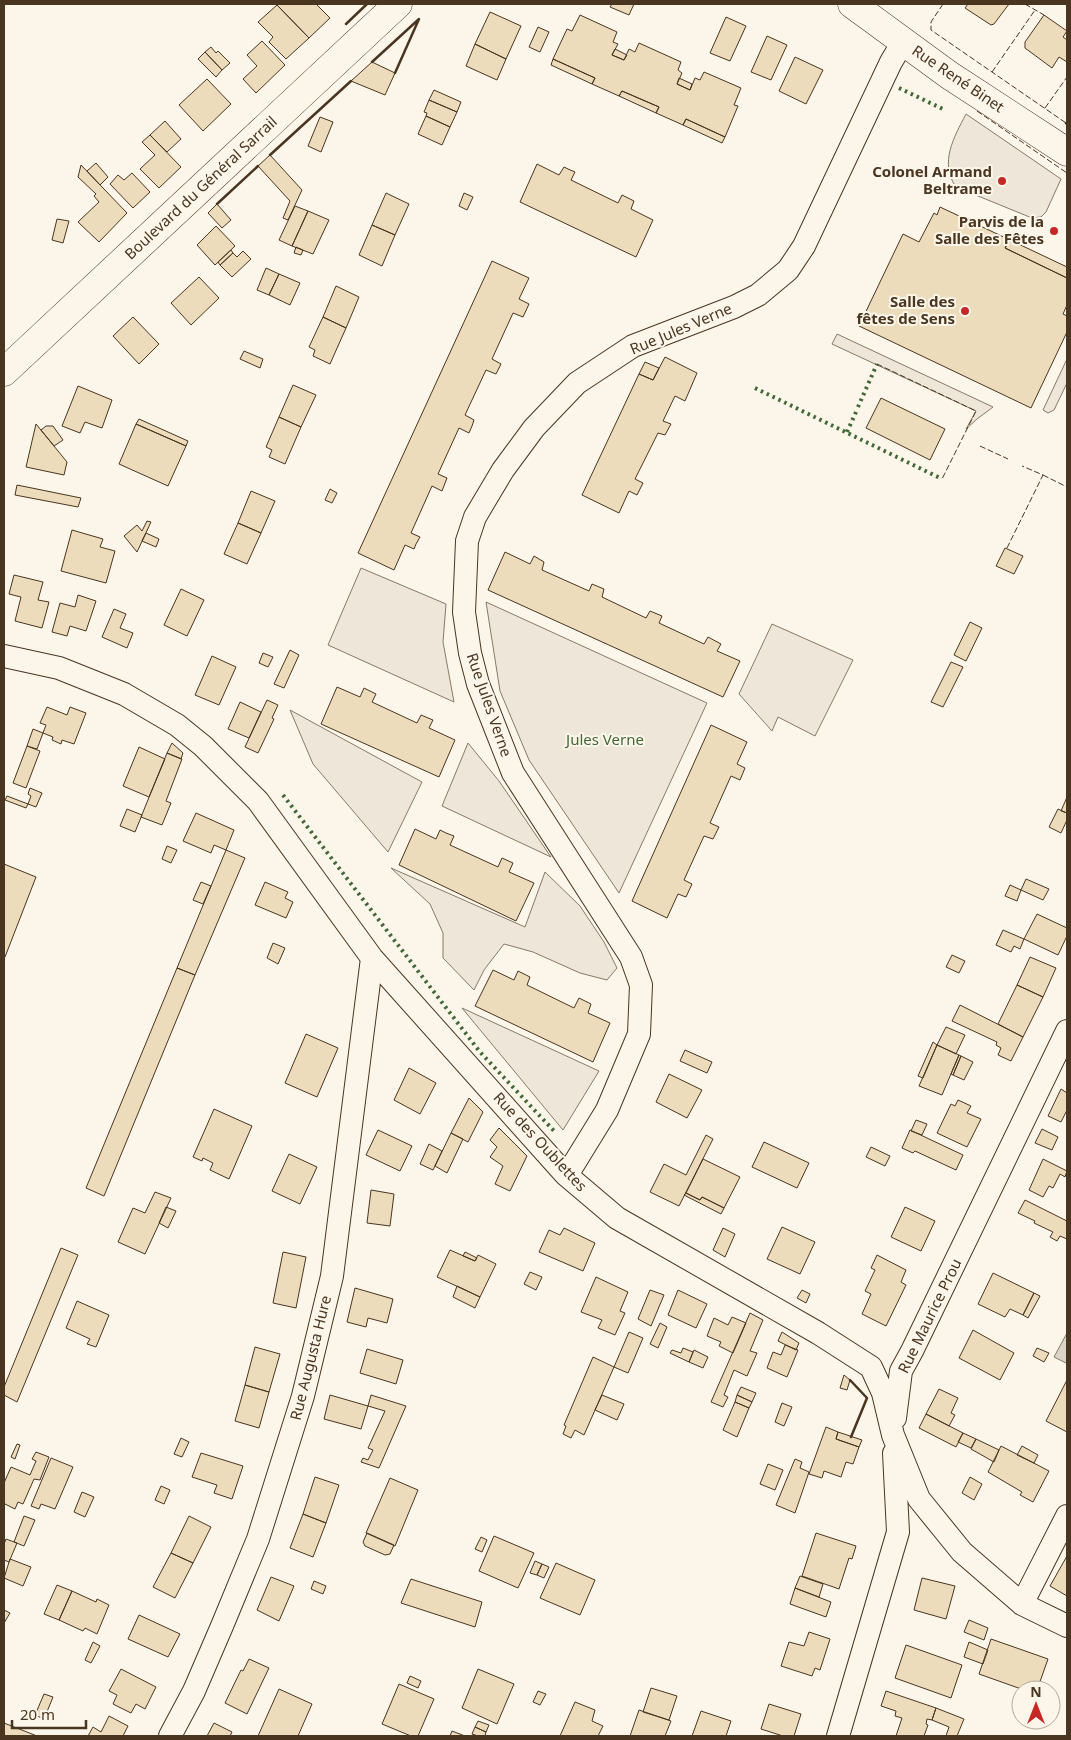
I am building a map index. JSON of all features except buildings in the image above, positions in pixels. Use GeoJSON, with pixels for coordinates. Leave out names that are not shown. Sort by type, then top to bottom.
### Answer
{"type":"FeatureCollection","features":[{"type":"Feature","properties":{"kind":"main road","name":"Boulevard du Général Sarrail"},"geometry":{"type":"LineString","coordinates":[[4,372],[398,4]]}},
{"type":"Feature","properties":{"kind":"main road","name":"Rue René Binet"},"geometry":{"type":"LineString","coordinates":[[852,4],[903,42],[1067,152]]}},
{"type":"Feature","properties":{"kind":"street","name":"Rue Jules Verne"},"geometry":{"type":"LineString","coordinates":[[567,1175],[607,1110],[639,1034],[641,985],[631,958],[513,773],[478,684],[470,652],[464,612],[467,541],[475,517],[503,470],[534,428],[577,383],[633,346],[734,307],[758,295],[788,270],[804,246],[891,62],[903,42]]}},
{"type":"Feature","properties":{"kind":"street","name":"Rue des Oublettes"},"geometry":{"type":"LineString","coordinates":[[4,656],[59,668],[124,694],[177,725],[203,746],[258,801],[372,958],[567,1175],[616,1218],[818,1333],[871,1367],[883,1393],[893,1435],[920,1499],[962,1552],[1022,1604],[1067,1626]]}},
{"type":"Feature","properties":{"kind":"street","name":"Rue Augusta Hure"},"geometry":{"type":"LineString","coordinates":[[170,1736],[197,1683],[258,1539],[303,1396],[332,1276],[372,958]]}},
{"type":"Feature","properties":{"kind":"street","name":"Rue Maurice Prou"},"geometry":{"type":"LineString","coordinates":[[838,1736],[898,1532],[893,1435],[901,1371],[1067,1031]]}},
{"type":"Feature","properties":{"kind":"street"},"geometry":{"type":"LineString","coordinates":[[1022,1604],[1067,1516]]}},
{"type":"Feature","properties":{"kind":"green space"},"geometry":{"type":"Polygon","coordinates":[[[966,114],[1061,179],[1046,212],[1041,217],[1032,218],[956,187],[949,169],[950,150],[966,114]]]}},
{"type":"Feature","properties":{"kind":"green space"},"geometry":{"type":"Polygon","coordinates":[[[837,334],[993,407],[966,429],[976,411],[832,344],[837,334]]]}},
{"type":"Feature","properties":{"kind":"green space"},"geometry":{"type":"Polygon","coordinates":[[[1067,359],[1067,383],[1054,410],[1048,413],[1043,410],[1067,359]]]}},
{"type":"Feature","properties":{"kind":"green space"},"geometry":{"type":"Polygon","coordinates":[[[361,568],[446,604],[443,642],[454,702],[328,645],[361,568]]]}},
{"type":"Feature","properties":{"kind":"green space","name":"Jules Verne"},"geometry":{"type":"Polygon","coordinates":[[[486,602],[707,703],[619,893],[529,760],[500,691],[486,602]]]}},
{"type":"Feature","properties":{"kind":"green space"},"geometry":{"type":"Polygon","coordinates":[[[772,624],[853,660],[815,736],[778,717],[772,731],[739,694],[772,624]]]}},
{"type":"Feature","properties":{"kind":"green space"},"geometry":{"type":"Polygon","coordinates":[[[290,710],[422,782],[388,852],[313,764],[290,710]]]}},
{"type":"Feature","properties":{"kind":"green space"},"geometry":{"type":"Polygon","coordinates":[[[468,743],[499,781],[551,857],[442,806],[468,743]]]}},
{"type":"Feature","properties":{"kind":"green space"},"geometry":{"type":"Polygon","coordinates":[[[391,868],[525,927],[545,872],[580,906],[604,942],[617,968],[607,980],[580,973],[533,952],[504,944],[484,970],[474,990],[443,958],[443,933],[430,904],[391,868]]]}},
{"type":"Feature","properties":{"kind":"green space"},"geometry":{"type":"Polygon","coordinates":[[[462,1008],[599,1071],[563,1130],[462,1008]]]}},
{"type":"Feature","properties":{"kind":"shaded area"},"geometry":{"type":"Polygon","coordinates":[[[1067,1333],[1067,1360],[1066,1363],[1054,1357],[1067,1333]]]}},
{"type":"Feature","properties":{"kind":"hedge"},"geometry":{"type":"LineString","coordinates":[[899,88],[945,110]]}},
{"type":"Feature","properties":{"kind":"hedge"},"geometry":{"type":"LineString","coordinates":[[858,407],[877,364]]}},
{"type":"Feature","properties":{"kind":"hedge"},"geometry":{"type":"LineString","coordinates":[[755,388],[942,479]]}},
{"type":"Feature","properties":{"kind":"hedge"},"geometry":{"type":"LineString","coordinates":[[847,432],[856,412]]}},
{"type":"Feature","properties":{"kind":"hedge"},"geometry":{"type":"LineString","coordinates":[[283,795],[480,1052],[555,1132]]}},
{"type":"Feature","properties":{"kind":"fence"},"geometry":{"type":"LineString","coordinates":[[943,4],[931,22],[931,30],[1066,123]]}},
{"type":"Feature","properties":{"kind":"fence"},"geometry":{"type":"LineString","coordinates":[[1025,4],[1044,15]]}},
{"type":"Feature","properties":{"kind":"fence"},"geometry":{"type":"LineString","coordinates":[[992,72],[1035,10]]}},
{"type":"Feature","properties":{"kind":"fence"},"geometry":{"type":"LineString","coordinates":[[1045,108],[1067,77]]}},
{"type":"Feature","properties":{"kind":"fence"},"geometry":{"type":"LineString","coordinates":[[977,111],[1067,173]]}},
{"type":"Feature","properties":{"kind":"fence"},"geometry":{"type":"LineString","coordinates":[[877,364],[976,411],[942,479]]}},
{"type":"Feature","properties":{"kind":"fence"},"geometry":{"type":"LineString","coordinates":[[980,446],[1008,459]]}},
{"type":"Feature","properties":{"kind":"fence"},"geometry":{"type":"LineString","coordinates":[[1007,548],[1043,475],[1022,466]]}},
{"type":"Feature","properties":{"kind":"fence"},"geometry":{"type":"LineString","coordinates":[[1043,475],[1067,487]]}},
{"type":"Feature","properties":{"kind":"wall"},"geometry":{"type":"LineString","coordinates":[[346,24],[367,4]]}},
{"type":"Feature","properties":{"kind":"wall"},"geometry":{"type":"LineString","coordinates":[[372,62],[419,19],[395,73]]}},
{"type":"Feature","properties":{"kind":"wall"},"geometry":{"type":"LineString","coordinates":[[270,155],[351,81]]}},
{"type":"Feature","properties":{"kind":"wall"},"geometry":{"type":"LineString","coordinates":[[217,204],[258,166]]}},
{"type":"Feature","properties":{"kind":"wall"},"geometry":{"type":"LineString","coordinates":[[850,1380],[867,1398],[851,1437]]}},
{"type":"Feature","properties":{"kind":"place","name":"Colonel Armand Beltrame"},"geometry":{"type":"Point","coordinates":[1002,181]}},
{"type":"Feature","properties":{"kind":"place","name":"Parvis de la Salle des Fêtes"},"geometry":{"type":"Point","coordinates":[1054,231]}},
{"type":"Feature","properties":{"kind":"place","name":"Salle des fêtes de Sens"},"geometry":{"type":"Point","coordinates":[965,311]}}]}
